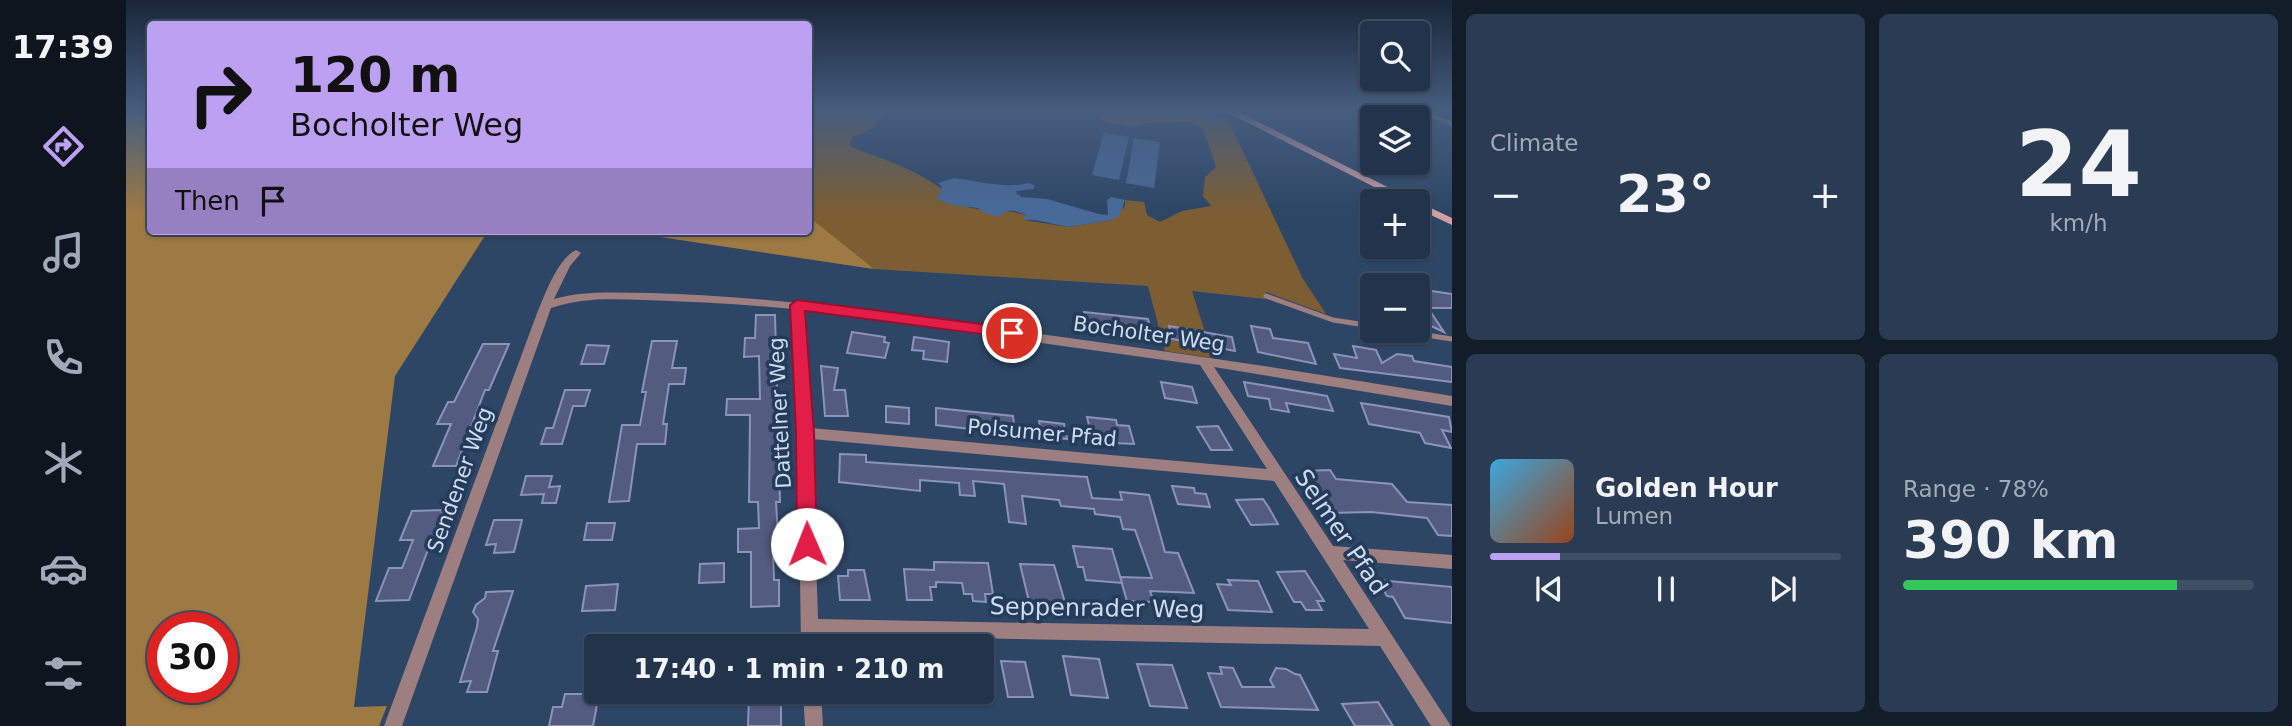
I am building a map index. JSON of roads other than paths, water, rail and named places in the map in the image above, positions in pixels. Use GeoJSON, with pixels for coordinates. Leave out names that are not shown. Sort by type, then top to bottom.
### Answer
{"type":"FeatureCollection","features":[{"type":"Feature","properties":{"kind":"main road"},"geometry":{"type":"LineString","coordinates":[[1295,144],[1386,189]]}},
{"type":"Feature","properties":{"kind":"main road"},"geometry":{"type":"LineString","coordinates":[[1430,211],[1452,222]]}},
{"type":"Feature","properties":{"kind":"street","name":"Sendener Weg"},"geometry":{"type":"LineString","coordinates":[[393,726],[547,305],[569,257],[576,253]]}},
{"type":"Feature","properties":{"kind":"street","name":"Bocholter Weg"},"geometry":{"type":"LineString","coordinates":[[547,305],[572,298],[646,297],[712,298],[797,305],[1203,361],[1452,401]]}},
{"type":"Feature","properties":{"kind":"street","name":"Dattelner Weg"},"geometry":{"type":"LineString","coordinates":[[797,305],[805,433],[809,634]]}},
{"type":"Feature","properties":{"kind":"street","name":"Selmer Pfad"},"geometry":{"type":"LineString","coordinates":[[1203,361],[1275,475],[1442,726]]}},
{"type":"Feature","properties":{"kind":"street","name":"Polsumer Pfad"},"geometry":{"type":"LineString","coordinates":[[805,433],[1275,475]]}},
{"type":"Feature","properties":{"kind":"street"},"geometry":{"type":"LineString","coordinates":[[1328,552],[1452,562]]}},
{"type":"Feature","properties":{"kind":"street","name":"Seppenrader Weg"},"geometry":{"type":"LineString","coordinates":[[809,627],[1385,638]]}},
{"type":"Feature","properties":{"kind":"street"},"geometry":{"type":"LineString","coordinates":[[813,704],[814,726]]}},
{"type":"Feature","properties":{"kind":"lane"},"geometry":{"type":"LineString","coordinates":[[1266,296],[1333,320],[1360,324]]}},
{"type":"Feature","properties":{"kind":"lane"},"geometry":{"type":"LineString","coordinates":[[1430,336],[1452,339]]}},
{"type":"Feature","properties":{"kind":"water"},"geometry":{"type":"Polygon","coordinates":[[[1101,144],[1127,144],[1119,180],[1092,175],[1101,144]]]}},
{"type":"Feature","properties":{"kind":"water"},"geometry":{"type":"Polygon","coordinates":[[[1133,144],[1160,144],[1154,188],[1126,183],[1133,144]]]}},
{"type":"Feature","properties":{"kind":"water"},"geometry":{"type":"Polygon","coordinates":[[[954,178],[1001,185],[1029,183],[1034,185],[1034,189],[1016,191],[1017,194],[1022,197],[1047,199],[1099,214],[1108,215],[1107,200],[1111,197],[1125,200],[1120,215],[1112,220],[1068,227],[1023,220],[1026,215],[1015,211],[1005,212],[999,217],[982,212],[978,208],[952,205],[937,199],[942,187],[938,183],[954,178]]]}}]}
